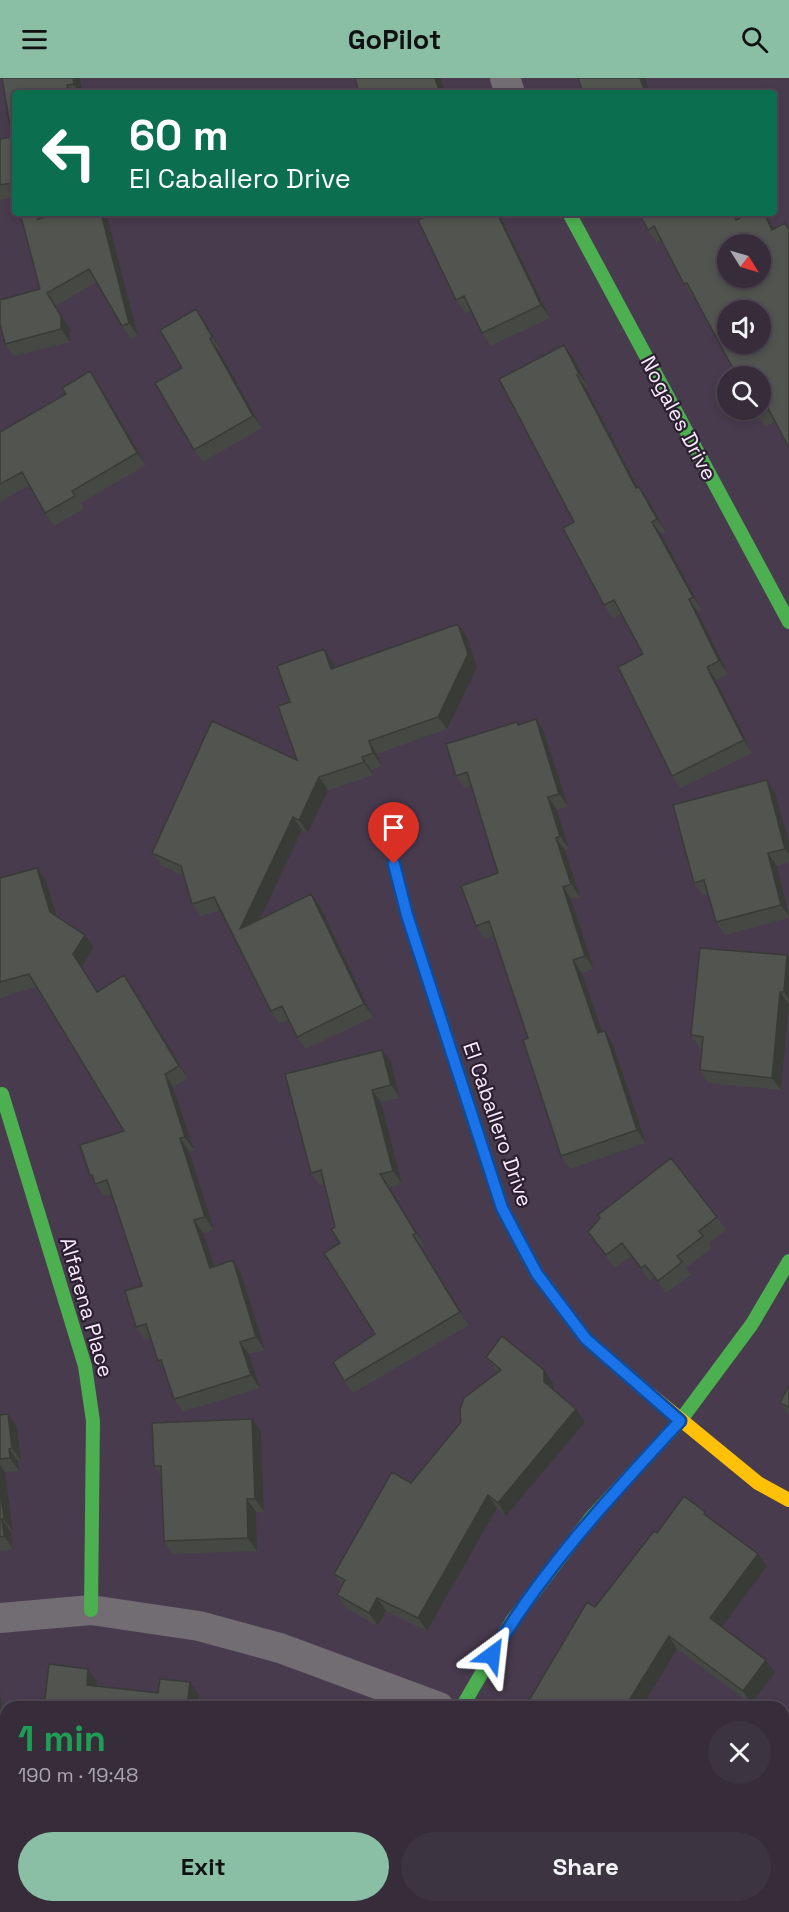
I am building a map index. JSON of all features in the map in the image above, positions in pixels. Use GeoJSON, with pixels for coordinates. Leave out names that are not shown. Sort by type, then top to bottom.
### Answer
{"type":"FeatureCollection","features":[{"type":"Feature","properties":{"kind":"street","name":"Nogales Drive"},"geometry":{"type":"LineString","coordinates":[[571,216],[789,622]]}},
{"type":"Feature","properties":{"kind":"street","name":"El Caballero Drive"},"geometry":{"type":"LineString","coordinates":[[394,864],[407,915],[502,1208],[537,1274],[586,1339],[680,1421],[758,1483],[789,1500]]}},
{"type":"Feature","properties":{"kind":"street","name":"Alfarena Place"},"geometry":{"type":"LineString","coordinates":[[2,1094],[85,1366],[93,1421],[92,1610]]}},
{"type":"Feature","properties":{"kind":"street"},"geometry":{"type":"LineString","coordinates":[[466,1701],[519,1611],[590,1519],[680,1421],[753,1324],[789,1261]]}},
{"type":"Feature","properties":{"kind":"street"},"geometry":{"type":"LineString","coordinates":[[0,1618],[92,1610],[199,1626],[280,1648],[423,1701]]}},
{"type":"Feature","properties":{"kind":"building"},"geometry":{"type":"Polygon","coordinates":[[[2,78],[73,78],[74,84],[67,85],[68,90],[12,90],[12,137],[2,78]]]}},
{"type":"Feature","properties":{"kind":"building"},"geometry":{"type":"Polygon","coordinates":[[[355,78],[435,78],[439,90],[358,90],[355,78]]]}},
{"type":"Feature","properties":{"kind":"building"},"geometry":{"type":"Polygon","coordinates":[[[578,78],[640,78],[644,90],[582,90],[578,78]]]}},
{"type":"Feature","properties":{"kind":"building"},"geometry":{"type":"Polygon","coordinates":[[[12,137],[12,183],[0,185],[0,139],[12,137]]]}},
{"type":"Feature","properties":{"kind":"building"},"geometry":{"type":"Polygon","coordinates":[[[21,216],[40,216],[38,219],[50,216],[102,216],[129,323],[122,326],[89,269],[47,293],[61,316],[61,329],[5,344],[0,324],[0,300],[40,289],[21,216]]]}},
{"type":"Feature","properties":{"kind":"building"},"geometry":{"type":"Polygon","coordinates":[[[426,216],[498,216],[541,305],[482,333],[464,296],[456,300],[418,220],[426,216]]]}},
{"type":"Feature","properties":{"kind":"building"},"geometry":{"type":"Polygon","coordinates":[[[641,216],[734,216],[736,220],[744,216],[765,216],[772,230],[785,223],[789,230],[789,448],[771,414],[771,366],[732,366],[725,354],[771,354],[771,300],[717,300],[717,339],[687,283],[684,284],[654,226],[648,230],[641,216]]]}},
{"type":"Feature","properties":{"kind":"building"},"geometry":{"type":"Polygon","coordinates":[[[196,309],[253,416],[194,450],[155,383],[182,368],[160,330],[196,309]]]}},
{"type":"Feature","properties":{"kind":"building"},"geometry":{"type":"Polygon","coordinates":[[[564,345],[579,374],[577,375],[636,488],[639,487],[657,519],[652,522],[693,597],[689,599],[719,661],[707,667],[744,740],[672,776],[618,667],[643,654],[614,600],[604,605],[563,528],[574,522],[499,379],[564,345]]]}},
{"type":"Feature","properties":{"kind":"building"},"geometry":{"type":"Polygon","coordinates":[[[90,371],[137,453],[72,491],[75,496],[45,513],[22,472],[0,484],[0,432],[66,394],[62,388],[90,371]]]}},
{"type":"Feature","properties":{"kind":"building"},"geometry":{"type":"Polygon","coordinates":[[[458,624],[468,654],[438,717],[369,741],[373,753],[362,757],[364,762],[319,777],[299,820],[293,817],[240,929],[311,894],[364,1004],[297,1037],[282,1006],[271,1011],[214,897],[192,904],[181,866],[152,853],[212,721],[297,760],[278,706],[290,702],[277,666],[324,649],[331,669],[458,624]]]}},
{"type":"Feature","properties":{"kind":"building"},"geometry":{"type":"Polygon","coordinates":[[[536,719],[559,794],[548,797],[560,836],[556,838],[571,884],[563,887],[585,956],[573,960],[598,1033],[605,1031],[637,1130],[561,1156],[523,1040],[528,1038],[489,921],[476,926],[461,886],[498,873],[467,772],[456,776],[446,744],[517,722],[518,725],[536,719]]]}},
{"type":"Feature","properties":{"kind":"building"},"geometry":{"type":"Polygon","coordinates":[[[767,780],[785,849],[768,853],[781,905],[716,922],[704,880],[694,883],[673,805],[767,780]]]}},
{"type":"Feature","properties":{"kind":"building"},"geometry":{"type":"Polygon","coordinates":[[[37,868],[50,912],[85,935],[73,954],[97,992],[124,975],[179,1066],[165,1074],[185,1137],[180,1138],[205,1217],[194,1220],[210,1268],[233,1260],[256,1337],[240,1342],[251,1375],[174,1399],[146,1324],[136,1327],[125,1291],[142,1286],[107,1180],[95,1184],[80,1145],[124,1131],[29,974],[0,982],[0,878],[37,868]]]}},
{"type":"Feature","properties":{"kind":"building"},"geometry":{"type":"Polygon","coordinates":[[[700,948],[787,955],[784,992],[780,992],[772,1078],[700,1070],[703,1037],[691,1035],[700,948]]]}},
{"type":"Feature","properties":{"kind":"building"},"geometry":{"type":"Polygon","coordinates":[[[382,1050],[391,1085],[372,1090],[393,1171],[380,1174],[416,1233],[413,1235],[460,1312],[344,1381],[333,1362],[375,1334],[324,1253],[340,1243],[331,1229],[335,1227],[321,1170],[311,1173],[285,1074],[382,1050]]]}},
{"type":"Feature","properties":{"kind":"building"},"geometry":{"type":"Polygon","coordinates":[[[671,1158],[717,1217],[699,1231],[703,1236],[677,1256],[682,1262],[658,1281],[645,1265],[641,1268],[622,1243],[606,1255],[588,1232],[600,1218],[598,1215],[671,1158]]]}},
{"type":"Feature","properties":{"kind":"building"},"geometry":{"type":"Polygon","coordinates":[[[502,1336],[544,1370],[544,1382],[576,1409],[498,1503],[488,1495],[418,1618],[377,1598],[369,1613],[337,1595],[345,1580],[334,1574],[392,1472],[411,1483],[461,1422],[460,1409],[464,1398],[501,1370],[486,1357],[502,1336]]]}},
{"type":"Feature","properties":{"kind":"building"},"geometry":{"type":"Polygon","coordinates":[[[789,1385],[789,1407],[780,1403],[789,1385]]]}},
{"type":"Feature","properties":{"kind":"building"},"geometry":{"type":"Polygon","coordinates":[[[8,1414],[12,1448],[9,1449],[10,1458],[0,1459],[0,1415],[8,1414]]]}},
{"type":"Feature","properties":{"kind":"building"},"geometry":{"type":"Polygon","coordinates":[[[252,1419],[255,1499],[247,1499],[248,1538],[164,1541],[161,1466],[154,1466],[152,1423],[252,1419]]]}},
{"type":"Feature","properties":{"kind":"building"},"geometry":{"type":"Polygon","coordinates":[[[0,1487],[4,1536],[0,1537],[0,1487]]]}},
{"type":"Feature","properties":{"kind":"building"},"geometry":{"type":"Polygon","coordinates":[[[684,1496],[705,1512],[704,1514],[758,1554],[710,1618],[766,1660],[743,1691],[669,1636],[629,1701],[529,1701],[587,1602],[595,1607],[654,1531],[657,1533],[684,1496]]]}},
{"type":"Feature","properties":{"kind":"building"},"geometry":{"type":"Polygon","coordinates":[[[49,1664],[88,1669],[87,1685],[158,1693],[160,1679],[190,1682],[188,1701],[45,1701],[49,1664]]]}},
{"type":"Feature","properties":{"kind":"traffic: fast"},"geometry":{"type":"LineString","coordinates":[[571,216],[789,622]]}},
{"type":"Feature","properties":{"kind":"traffic: fast"},"geometry":{"type":"LineString","coordinates":[[437,1007],[502,1208],[537,1274],[586,1339],[652,1396]]}},
{"type":"Feature","properties":{"kind":"traffic: fast"},"geometry":{"type":"LineString","coordinates":[[2,1094],[85,1366],[93,1421],[91,1610]]}},
{"type":"Feature","properties":{"kind":"traffic: fast"},"geometry":{"type":"LineString","coordinates":[[465,1701],[512,1621],[590,1519],[680,1421],[752,1324],[789,1261]]}},
{"type":"Feature","properties":{"kind":"traffic: slow"},"geometry":{"type":"LineString","coordinates":[[652,1396],[758,1483],[789,1500]]}},
{"type":"Feature","properties":{"kind":"traffic: jam"},"geometry":{"type":"LineString","coordinates":[[394,864],[407,915],[437,1007]]}},
{"type":"Feature","properties":{"kind":"route"},"geometry":{"type":"LineString","coordinates":[[394,864],[407,915],[502,1208],[537,1274],[586,1339],[680,1421],[590,1519],[512,1621],[492,1655]]}}]}
